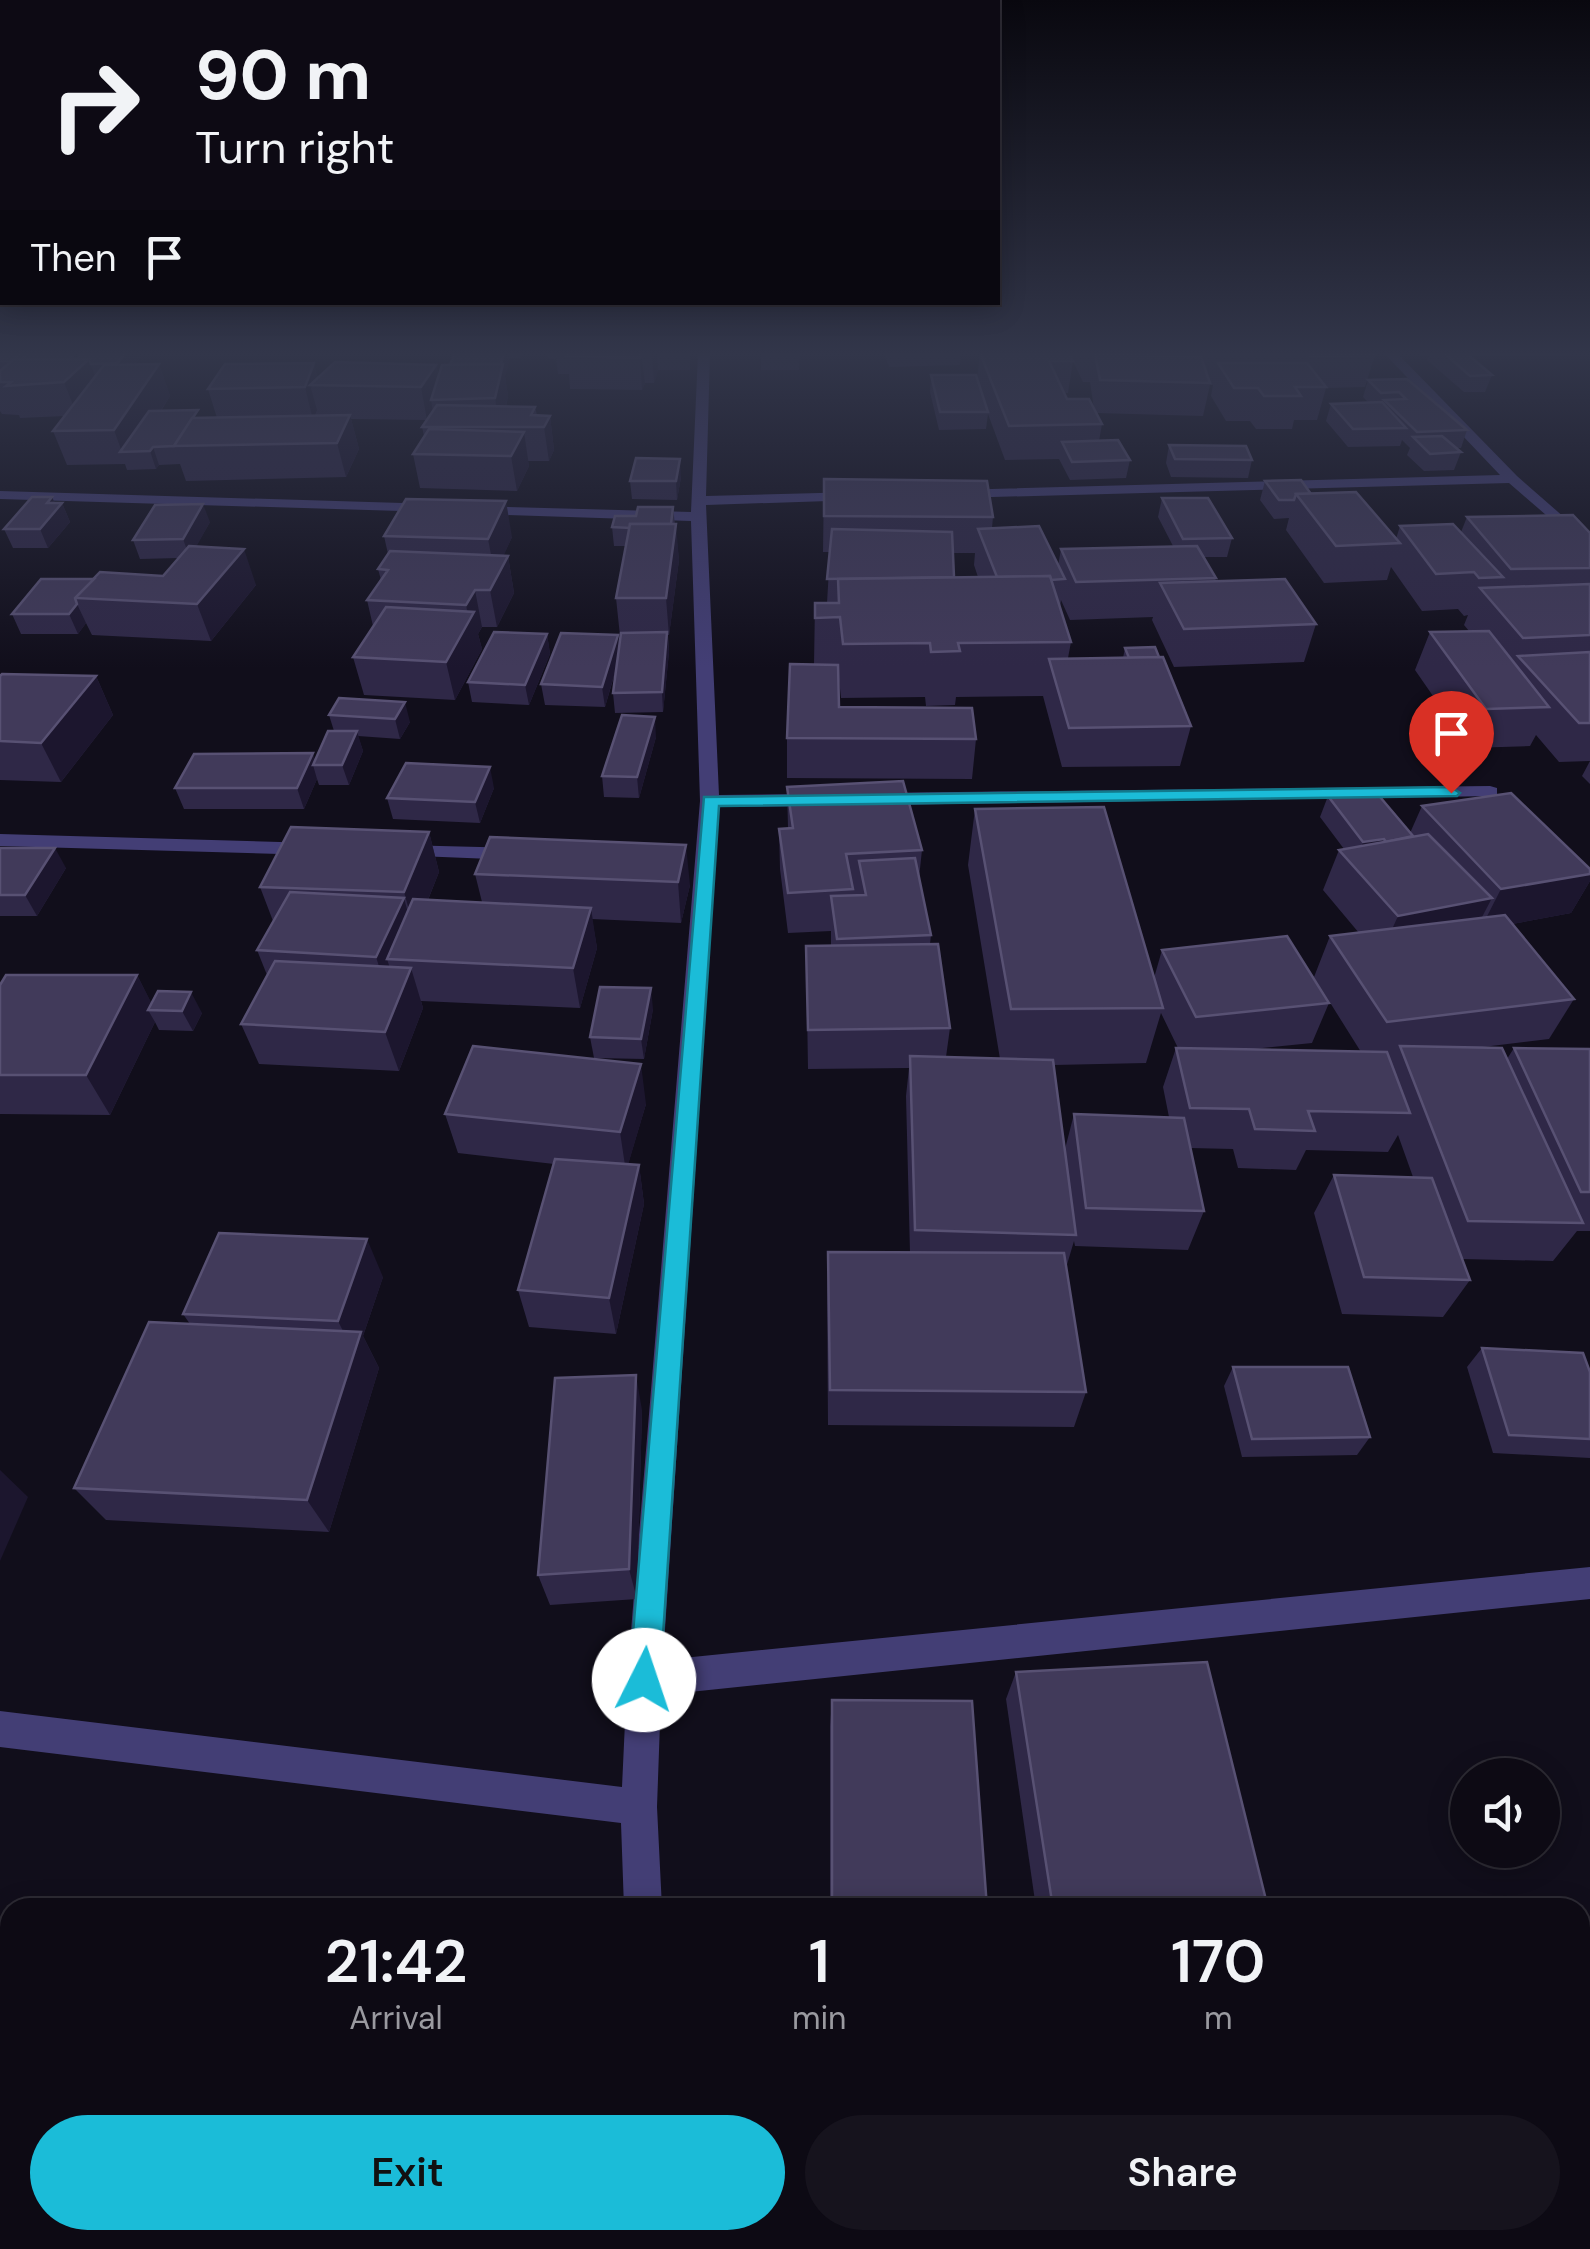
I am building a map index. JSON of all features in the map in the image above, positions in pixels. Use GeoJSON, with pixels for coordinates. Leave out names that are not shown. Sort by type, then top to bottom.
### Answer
{"type":"FeatureCollection","features":[{"type":"Feature","properties":{"kind":"street"},"geometry":{"type":"LineString","coordinates":[[643,1898],[639,1807],[644,1680],[695,858],[710,801],[698,509],[700,458]]}},
{"type":"Feature","properties":{"kind":"street"},"geometry":{"type":"LineString","coordinates":[[1492,458],[1590,548]]}},
{"type":"Feature","properties":{"kind":"street"},"geometry":{"type":"LineString","coordinates":[[936,494],[1512,479]]}},
{"type":"Feature","properties":{"kind":"street"},"geometry":{"type":"LineString","coordinates":[[0,495],[448,509]]}},
{"type":"Feature","properties":{"kind":"street"},"geometry":{"type":"LineString","coordinates":[[468,509],[698,509],[876,496]]}},
{"type":"Feature","properties":{"kind":"street"},"geometry":{"type":"LineString","coordinates":[[710,801],[1490,792]]}},
{"type":"Feature","properties":{"kind":"street"},"geometry":{"type":"LineString","coordinates":[[0,840],[333,849]]}},
{"type":"Feature","properties":{"kind":"street"},"geometry":{"type":"LineString","coordinates":[[372,850],[528,854]]}},
{"type":"Feature","properties":{"kind":"street"},"geometry":{"type":"LineString","coordinates":[[644,1680],[1590,1583]]}},
{"type":"Feature","properties":{"kind":"street"},"geometry":{"type":"LineString","coordinates":[[0,1729],[639,1807]]}},
{"type":"Feature","properties":{"kind":"building"},"geometry":{"type":"Polygon","coordinates":[[[636,458],[680,459],[676,481],[630,481],[636,458]]]}},
{"type":"Feature","properties":{"kind":"building"},"geometry":{"type":"Polygon","coordinates":[[[1070,458],[1130,460],[1072,462],[1070,458]]]}},
{"type":"Feature","properties":{"kind":"building"},"geometry":{"type":"Polygon","coordinates":[[[1251,458],[1252,460],[1175,459],[1251,458]]]}},
{"type":"Feature","properties":{"kind":"building"},"geometry":{"type":"Polygon","coordinates":[[[824,479],[987,481],[993,517],[824,516],[824,479]]]}},
{"type":"Feature","properties":{"kind":"building"},"geometry":{"type":"Polygon","coordinates":[[[1301,480],[1311,494],[1296,494],[1294,500],[1279,500],[1265,481],[1301,480]]]}},
{"type":"Feature","properties":{"kind":"building"},"geometry":{"type":"Polygon","coordinates":[[[1356,492],[1400,543],[1336,546],[1296,494],[1356,492]]]}},
{"type":"Feature","properties":{"kind":"building"},"geometry":{"type":"Polygon","coordinates":[[[32,497],[52,497],[47,503],[62,503],[40,529],[4,529],[32,497]]]}},
{"type":"Feature","properties":{"kind":"building"},"geometry":{"type":"Polygon","coordinates":[[[1162,498],[1208,498],[1232,538],[1183,539],[1162,498]]]}},
{"type":"Feature","properties":{"kind":"building"},"geometry":{"type":"Polygon","coordinates":[[[406,499],[506,501],[488,539],[384,536],[406,499]]]}},
{"type":"Feature","properties":{"kind":"building"},"geometry":{"type":"Polygon","coordinates":[[[203,504],[183,539],[133,540],[155,505],[203,504]]]}},
{"type":"Feature","properties":{"kind":"building"},"geometry":{"type":"Polygon","coordinates":[[[638,507],[673,507],[671,524],[612,527],[615,516],[636,516],[638,507]]]}},
{"type":"Feature","properties":{"kind":"building"},"geometry":{"type":"Polygon","coordinates":[[[1573,515],[1590,533],[1590,568],[1511,569],[1467,517],[1573,515]]]}},
{"type":"Feature","properties":{"kind":"building"},"geometry":{"type":"Polygon","coordinates":[[[630,524],[676,524],[666,598],[616,598],[630,524]]]}},
{"type":"Feature","properties":{"kind":"building"},"geometry":{"type":"Polygon","coordinates":[[[1453,524],[1503,577],[1479,578],[1474,572],[1436,574],[1400,526],[1453,524]]]}},
{"type":"Feature","properties":{"kind":"building"},"geometry":{"type":"Polygon","coordinates":[[[1039,526],[1065,579],[997,577],[978,529],[1039,526]]]}},
{"type":"Feature","properties":{"kind":"building"},"geometry":{"type":"Polygon","coordinates":[[[832,529],[952,532],[954,577],[827,579],[832,529]]]}},
{"type":"Feature","properties":{"kind":"building"},"geometry":{"type":"Polygon","coordinates":[[[189,546],[244,549],[197,604],[75,598],[100,572],[163,576],[189,546]]]}},
{"type":"Feature","properties":{"kind":"building"},"geometry":{"type":"Polygon","coordinates":[[[1197,546],[1216,578],[1076,582],[1061,549],[1197,546]]]}},
{"type":"Feature","properties":{"kind":"building"},"geometry":{"type":"Polygon","coordinates":[[[390,551],[508,556],[490,590],[475,590],[466,605],[367,600],[388,570],[378,569],[390,551]]]}},
{"type":"Feature","properties":{"kind":"building"},"geometry":{"type":"Polygon","coordinates":[[[1050,576],[1071,642],[958,643],[960,651],[931,652],[930,643],[843,644],[840,617],[815,618],[815,603],[839,603],[838,579],[1050,576]]]}},
{"type":"Feature","properties":{"kind":"building"},"geometry":{"type":"Polygon","coordinates":[[[41,579],[94,579],[75,598],[77,604],[69,614],[12,614],[41,579]]]}},
{"type":"Feature","properties":{"kind":"building"},"geometry":{"type":"Polygon","coordinates":[[[1285,579],[1316,624],[1184,629],[1160,583],[1285,579]]]}},
{"type":"Feature","properties":{"kind":"building"},"geometry":{"type":"Polygon","coordinates":[[[1590,584],[1590,635],[1523,638],[1480,588],[1590,584]]]}},
{"type":"Feature","properties":{"kind":"building"},"geometry":{"type":"Polygon","coordinates":[[[386,607],[474,612],[446,662],[353,657],[386,607]]]}},
{"type":"Feature","properties":{"kind":"building"},"geometry":{"type":"Polygon","coordinates":[[[1489,631],[1549,707],[1486,709],[1430,632],[1489,631]]]}},
{"type":"Feature","properties":{"kind":"building"},"geometry":{"type":"Polygon","coordinates":[[[494,632],[547,634],[525,685],[468,682],[494,632]]]}},
{"type":"Feature","properties":{"kind":"building"},"geometry":{"type":"Polygon","coordinates":[[[667,632],[662,692],[613,693],[621,633],[667,632]]]}},
{"type":"Feature","properties":{"kind":"building"},"geometry":{"type":"Polygon","coordinates":[[[561,633],[618,635],[602,687],[541,684],[561,633]]]}},
{"type":"Feature","properties":{"kind":"building"},"geometry":{"type":"Polygon","coordinates":[[[1155,647],[1159,657],[1129,658],[1125,648],[1155,647]]]}},
{"type":"Feature","properties":{"kind":"building"},"geometry":{"type":"Polygon","coordinates":[[[1590,652],[1590,723],[1579,723],[1518,656],[1590,652]]]}},
{"type":"Feature","properties":{"kind":"building"},"geometry":{"type":"Polygon","coordinates":[[[1163,657],[1191,726],[1069,728],[1049,659],[1163,657]]]}},
{"type":"Feature","properties":{"kind":"building"},"geometry":{"type":"Polygon","coordinates":[[[790,664],[838,665],[839,707],[972,708],[976,739],[787,738],[790,664]]]}},
{"type":"Feature","properties":{"kind":"building"},"geometry":{"type":"Polygon","coordinates":[[[2,674],[96,676],[41,743],[0,741],[2,674]]]}},
{"type":"Feature","properties":{"kind":"building"},"geometry":{"type":"Polygon","coordinates":[[[339,698],[405,702],[395,719],[329,715],[339,698]]]}},
{"type":"Feature","properties":{"kind":"building"},"geometry":{"type":"Polygon","coordinates":[[[622,715],[655,717],[637,777],[602,776],[622,715]]]}},
{"type":"Feature","properties":{"kind":"building"},"geometry":{"type":"Polygon","coordinates":[[[328,731],[357,731],[342,765],[313,765],[328,731]]]}},
{"type":"Feature","properties":{"kind":"building"},"geometry":{"type":"Polygon","coordinates":[[[313,753],[297,788],[175,788],[194,754],[313,753]]]}},
{"type":"Feature","properties":{"kind":"building"},"geometry":{"type":"Polygon","coordinates":[[[406,763],[490,767],[475,802],[387,798],[406,763]]]}},
{"type":"Feature","properties":{"kind":"building"},"geometry":{"type":"Polygon","coordinates":[[[903,781],[922,850],[846,854],[853,889],[788,893],[779,829],[793,828],[787,787],[903,781]]]}},
{"type":"Feature","properties":{"kind":"building"},"geometry":{"type":"Polygon","coordinates":[[[1375,791],[1413,836],[1363,842],[1328,796],[1375,791]]]}},
{"type":"Feature","properties":{"kind":"building"},"geometry":{"type":"Polygon","coordinates":[[[1511,793],[1590,869],[1590,874],[1501,889],[1422,806],[1511,793]]]}},
{"type":"Feature","properties":{"kind":"building"},"geometry":{"type":"Polygon","coordinates":[[[1104,807],[1163,1008],[1011,1009],[975,809],[1104,807]]]}},
{"type":"Feature","properties":{"kind":"building"},"geometry":{"type":"Polygon","coordinates":[[[291,827],[429,832],[404,892],[260,887],[291,827]]]}},
{"type":"Feature","properties":{"kind":"building"},"geometry":{"type":"Polygon","coordinates":[[[1428,834],[1492,898],[1398,916],[1339,850],[1428,834]]]}},
{"type":"Feature","properties":{"kind":"building"},"geometry":{"type":"Polygon","coordinates":[[[490,837],[686,845],[678,882],[475,874],[490,837]]]}},
{"type":"Feature","properties":{"kind":"building"},"geometry":{"type":"Polygon","coordinates":[[[0,848],[55,848],[25,895],[0,895],[0,848]]]}},
{"type":"Feature","properties":{"kind":"building"},"geometry":{"type":"Polygon","coordinates":[[[915,858],[931,935],[837,939],[831,896],[866,895],[859,861],[915,858]]]}},
{"type":"Feature","properties":{"kind":"building"},"geometry":{"type":"Polygon","coordinates":[[[290,892],[404,898],[376,957],[257,950],[290,892]]]}},
{"type":"Feature","properties":{"kind":"building"},"geometry":{"type":"Polygon","coordinates":[[[413,899],[591,908],[573,968],[387,959],[413,899]]]}},
{"type":"Feature","properties":{"kind":"building"},"geometry":{"type":"Polygon","coordinates":[[[1505,915],[1574,999],[1387,1022],[1330,936],[1505,915]]]}},
{"type":"Feature","properties":{"kind":"building"},"geometry":{"type":"Polygon","coordinates":[[[1287,936],[1329,1003],[1196,1017],[1162,950],[1287,936]]]}},
{"type":"Feature","properties":{"kind":"building"},"geometry":{"type":"Polygon","coordinates":[[[938,944],[950,1028],[808,1030],[806,946],[938,944]]]}},
{"type":"Feature","properties":{"kind":"building"},"geometry":{"type":"Polygon","coordinates":[[[275,961],[411,968],[385,1032],[241,1024],[275,961]]]}},
{"type":"Feature","properties":{"kind":"building"},"geometry":{"type":"Polygon","coordinates":[[[6,975],[137,975],[86,1075],[0,1075],[0,985],[6,975]]]}},
{"type":"Feature","properties":{"kind":"building"},"geometry":{"type":"Polygon","coordinates":[[[600,987],[651,988],[641,1039],[590,1037],[600,987]]]}},
{"type":"Feature","properties":{"kind":"building"},"geometry":{"type":"Polygon","coordinates":[[[158,991],[191,992],[182,1011],[148,1010],[158,991]]]}},
{"type":"Feature","properties":{"kind":"building"},"geometry":{"type":"Polygon","coordinates":[[[473,1046],[641,1064],[620,1132],[445,1114],[473,1046]]]}},
{"type":"Feature","properties":{"kind":"building"},"geometry":{"type":"Polygon","coordinates":[[[1400,1046],[1502,1048],[1583,1223],[1468,1221],[1400,1046]]]}},
{"type":"Feature","properties":{"kind":"building"},"geometry":{"type":"Polygon","coordinates":[[[1176,1048],[1387,1052],[1410,1113],[1308,1111],[1315,1131],[1255,1129],[1249,1109],[1190,1108],[1176,1048]]]}},
{"type":"Feature","properties":{"kind":"building"},"geometry":{"type":"Polygon","coordinates":[[[1514,1048],[1590,1049],[1590,1192],[1581,1192],[1514,1048]]]}},
{"type":"Feature","properties":{"kind":"building"},"geometry":{"type":"Polygon","coordinates":[[[910,1056],[1053,1060],[1076,1235],[915,1230],[910,1056]]]}},
{"type":"Feature","properties":{"kind":"building"},"geometry":{"type":"Polygon","coordinates":[[[1074,1114],[1184,1118],[1204,1211],[1086,1208],[1074,1114]]]}},
{"type":"Feature","properties":{"kind":"building"},"geometry":{"type":"Polygon","coordinates":[[[555,1159],[639,1165],[609,1298],[518,1290],[555,1159]]]}},
{"type":"Feature","properties":{"kind":"building"},"geometry":{"type":"Polygon","coordinates":[[[1334,1175],[1432,1178],[1470,1280],[1364,1277],[1334,1175]]]}},
{"type":"Feature","properties":{"kind":"building"},"geometry":{"type":"Polygon","coordinates":[[[219,1233],[367,1239],[338,1321],[183,1314],[219,1233]]]}},
{"type":"Feature","properties":{"kind":"building"},"geometry":{"type":"Polygon","coordinates":[[[828,1252],[1064,1253],[1086,1392],[830,1390],[828,1252]]]}},
{"type":"Feature","properties":{"kind":"building"},"geometry":{"type":"Polygon","coordinates":[[[149,1322],[361,1332],[307,1500],[74,1488],[149,1322]]]}},
{"type":"Feature","properties":{"kind":"building"},"geometry":{"type":"Polygon","coordinates":[[[1482,1348],[1583,1353],[1590,1372],[1590,1439],[1509,1435],[1482,1348]]]}},
{"type":"Feature","properties":{"kind":"building"},"geometry":{"type":"Polygon","coordinates":[[[1233,1367],[1348,1367],[1370,1437],[1252,1439],[1233,1367]]]}},
{"type":"Feature","properties":{"kind":"building"},"geometry":{"type":"Polygon","coordinates":[[[636,1375],[629,1569],[538,1575],[555,1378],[636,1375]]]}},
{"type":"Feature","properties":{"kind":"building"},"geometry":{"type":"Polygon","coordinates":[[[1207,1662],[1266,1898],[1051,1898],[1016,1672],[1207,1662]]]}},
{"type":"Feature","properties":{"kind":"building"},"geometry":{"type":"Polygon","coordinates":[[[832,1700],[972,1701],[986,1898],[832,1898],[832,1700]]]}},
{"type":"Feature","properties":{"kind":"route"},"geometry":{"type":"LineString","coordinates":[[644,1680],[710,801],[1451,793]]}}]}
